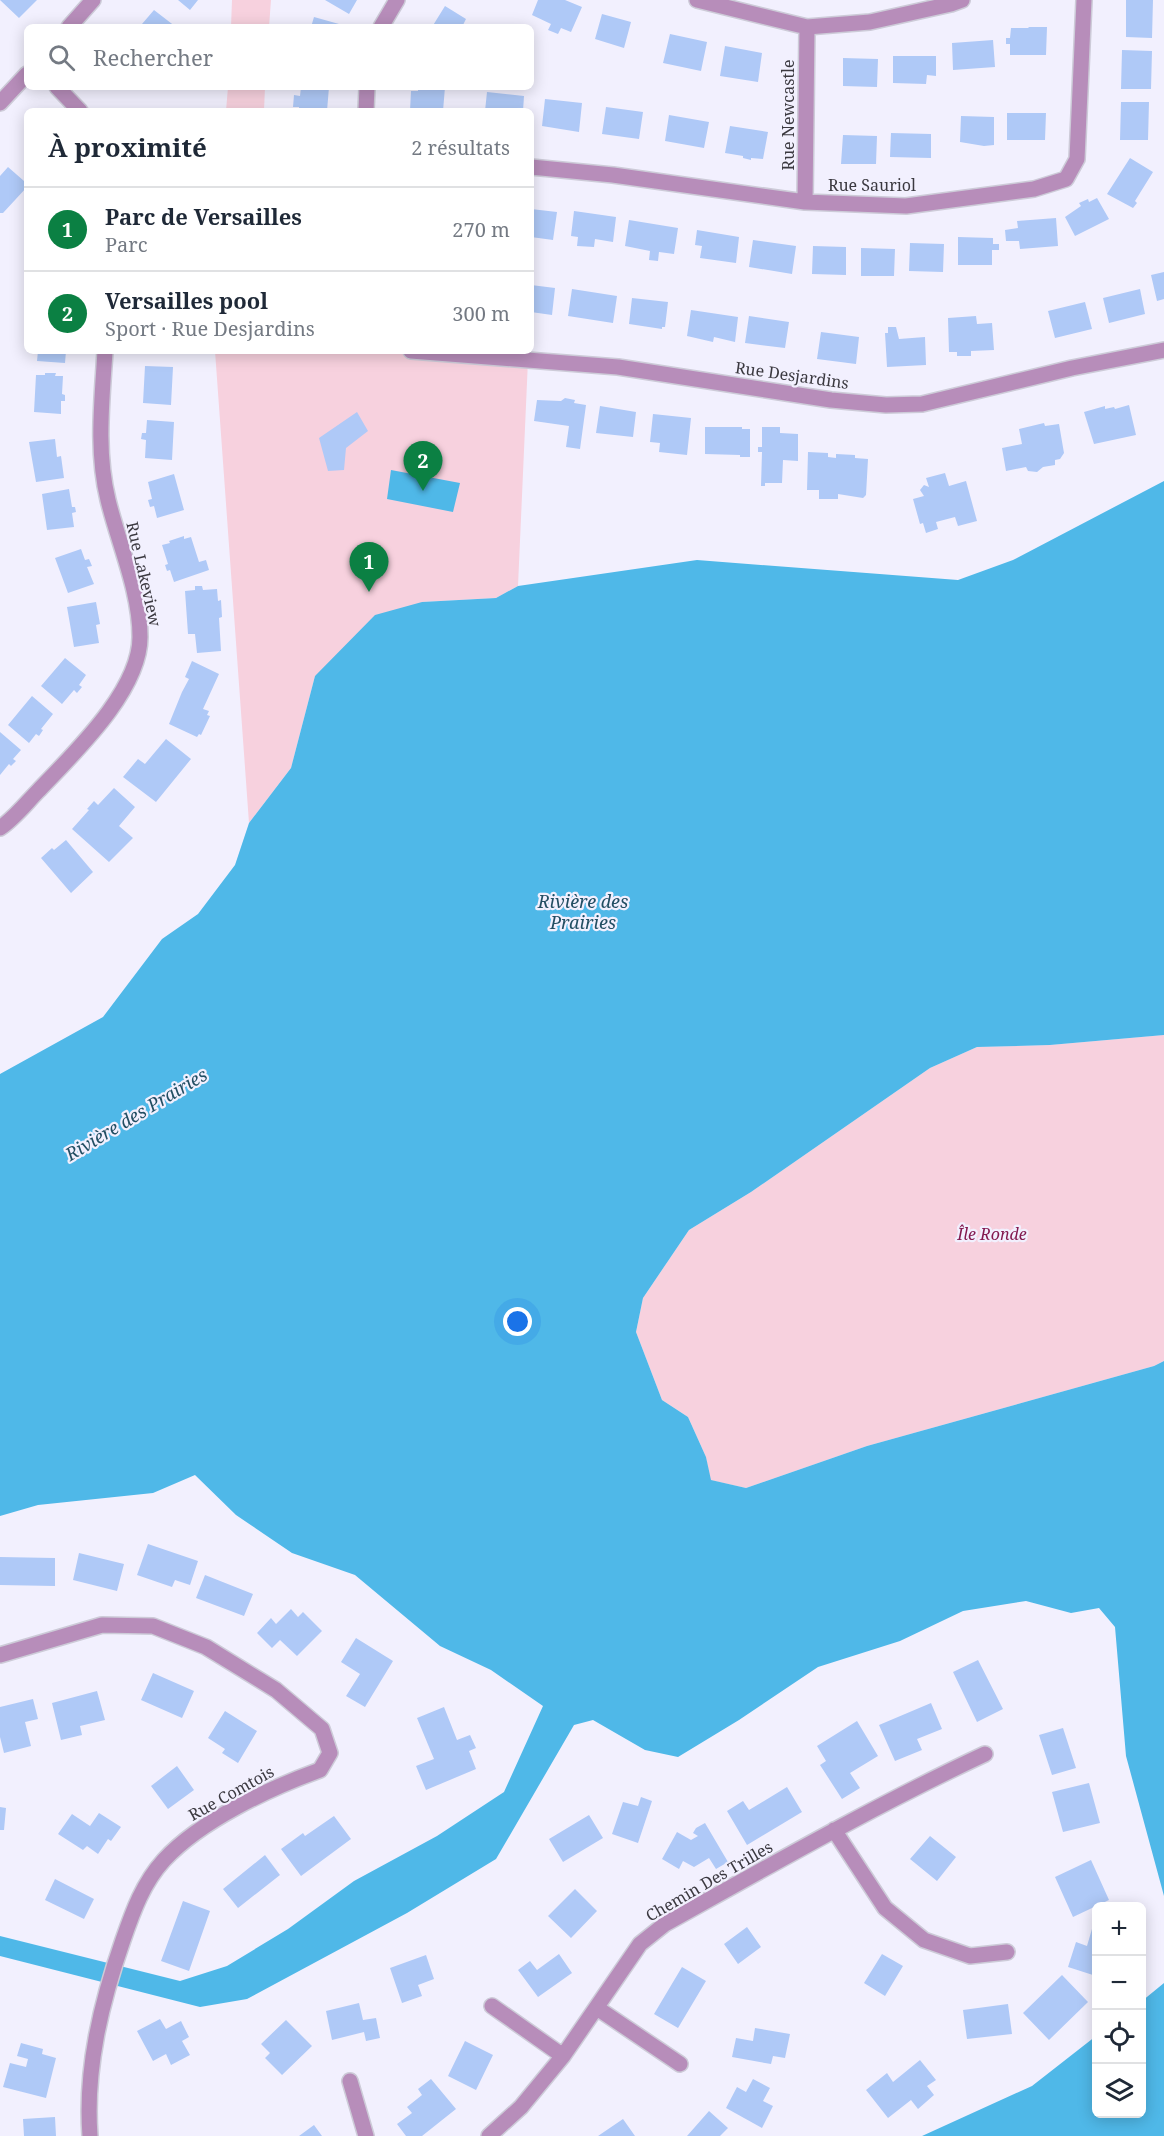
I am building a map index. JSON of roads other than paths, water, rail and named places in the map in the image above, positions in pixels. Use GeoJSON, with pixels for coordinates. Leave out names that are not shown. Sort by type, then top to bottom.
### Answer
{"type":"FeatureCollection","features":[{"type":"Feature","properties":{"kind":"street"},"geometry":{"type":"LineString","coordinates":[[72,24],[93,0]]}},
{"type":"Feature","properties":{"kind":"street"},"geometry":{"type":"LineString","coordinates":[[383,24],[397,0]]}},
{"type":"Feature","properties":{"kind":"street"},"geometry":{"type":"LineString","coordinates":[[697,0],[807,27],[870,22],[962,0]]}},
{"type":"Feature","properties":{"kind":"street","name":"Rue Sauriol"},"geometry":{"type":"LineString","coordinates":[[534,167],[806,202],[906,206],[1034,189],[1066,179],[1077,159],[1084,0]]}},
{"type":"Feature","properties":{"kind":"street","name":"Rue Newcastle"},"geometry":{"type":"LineString","coordinates":[[806,202],[807,27]]}},
{"type":"Feature","properties":{"kind":"street"},"geometry":{"type":"LineString","coordinates":[[0,103],[24,77]]}},
{"type":"Feature","properties":{"kind":"street"},"geometry":{"type":"LineString","coordinates":[[60,90],[77,108]]}},
{"type":"Feature","properties":{"kind":"street"},"geometry":{"type":"LineString","coordinates":[[366,108],[367,90]]}},
{"type":"Feature","properties":{"kind":"street","name":"Rue Desjardins"},"geometry":{"type":"LineString","coordinates":[[450,354],[618,367],[831,400],[886,405],[922,404],[1072,368],[1164,350]]}},
{"type":"Feature","properties":{"kind":"street","name":"Rue Lakeview"},"geometry":{"type":"LineString","coordinates":[[0,828],[74,754],[106,716],[136,664],[140,639],[137,608],[107,499],[99,449],[105,354]]}},
{"type":"Feature","properties":{"kind":"street","name":"Rue Comtois"},"geometry":{"type":"LineString","coordinates":[[0,1655],[102,1626],[153,1626],[206,1647],[276,1690],[322,1729],[330,1753],[321,1770],[276,1786],[196,1831],[164,1860],[137,1899],[102,2008],[89,2082],[90,2136]]}},
{"type":"Feature","properties":{"kind":"street","name":"Chemin Des Trilles"},"geometry":{"type":"LineString","coordinates":[[489,2136],[521,2108],[563,2056],[640,1944],[665,1924],[834,1830],[921,1784],[986,1754]]}},
{"type":"Feature","properties":{"kind":"street"},"geometry":{"type":"LineString","coordinates":[[834,1830],[885,1908],[924,1940],[970,1956],[1007,1952]]}},
{"type":"Feature","properties":{"kind":"street"},"geometry":{"type":"LineString","coordinates":[[492,2006],[563,2056]]}},
{"type":"Feature","properties":{"kind":"street"},"geometry":{"type":"LineString","coordinates":[[597,2008],[680,2064]]}},
{"type":"Feature","properties":{"kind":"street"},"geometry":{"type":"LineString","coordinates":[[350,2081],[366,2136]]}},
{"type":"Feature","properties":{"kind":"water"},"geometry":{"type":"Polygon","coordinates":[[[391,470],[460,483],[453,512],[387,499],[391,470]]]}},
{"type":"Feature","properties":{"kind":"water","name":"Rivière des Prairies"},"geometry":{"type":"Polygon","coordinates":[[[1164,481],[1164,1035],[1050,1045],[977,1047],[930,1068],[751,1192],[689,1230],[643,1298],[636,1332],[662,1400],[688,1417],[706,1457],[711,1480],[746,1488],[867,1446],[1154,1366],[1164,1361],[1164,1896],[1126,1756],[1115,1627],[1099,1608],[1071,1613],[1026,1601],[963,1611],[900,1641],[818,1667],[739,1720],[678,1757],[645,1750],[593,1720],[574,1725],[496,1859],[407,1913],[247,1999],[200,2007],[0,1956],[0,1936],[180,1981],[227,1966],[288,1929],[354,1881],[437,1836],[504,1792],[543,1706],[491,1670],[440,1646],[355,1575],[292,1553],[236,1515],[195,1475],[153,1493],[38,1505],[0,1516],[0,1074],[103,1017],[162,939],[198,914],[235,865],[249,823],[291,768],[315,676],[375,615],[422,602],[496,598],[518,586],[697,560],[958,580],[1013,560],[1164,481]]]}},
{"type":"Feature","properties":{"kind":"water"},"geometry":{"type":"Polygon","coordinates":[[[1164,1983],[1164,2136],[922,2136],[1032,2086],[1092,2039],[1092,2118],[1146,2118],[1146,1998],[1164,1983]]]}},
{"type":"Feature","properties":{"kind":"place","name":"Versailles pool"},"geometry":{"type":"Point","coordinates":[423,491]}},
{"type":"Feature","properties":{"kind":"place","name":"Parc de Versailles"},"geometry":{"type":"Point","coordinates":[369,592]}},
{"type":"Feature","properties":{"kind":"park label","name":"Île Ronde"},"geometry":{"type":"Point","coordinates":[992,1234]}}]}
